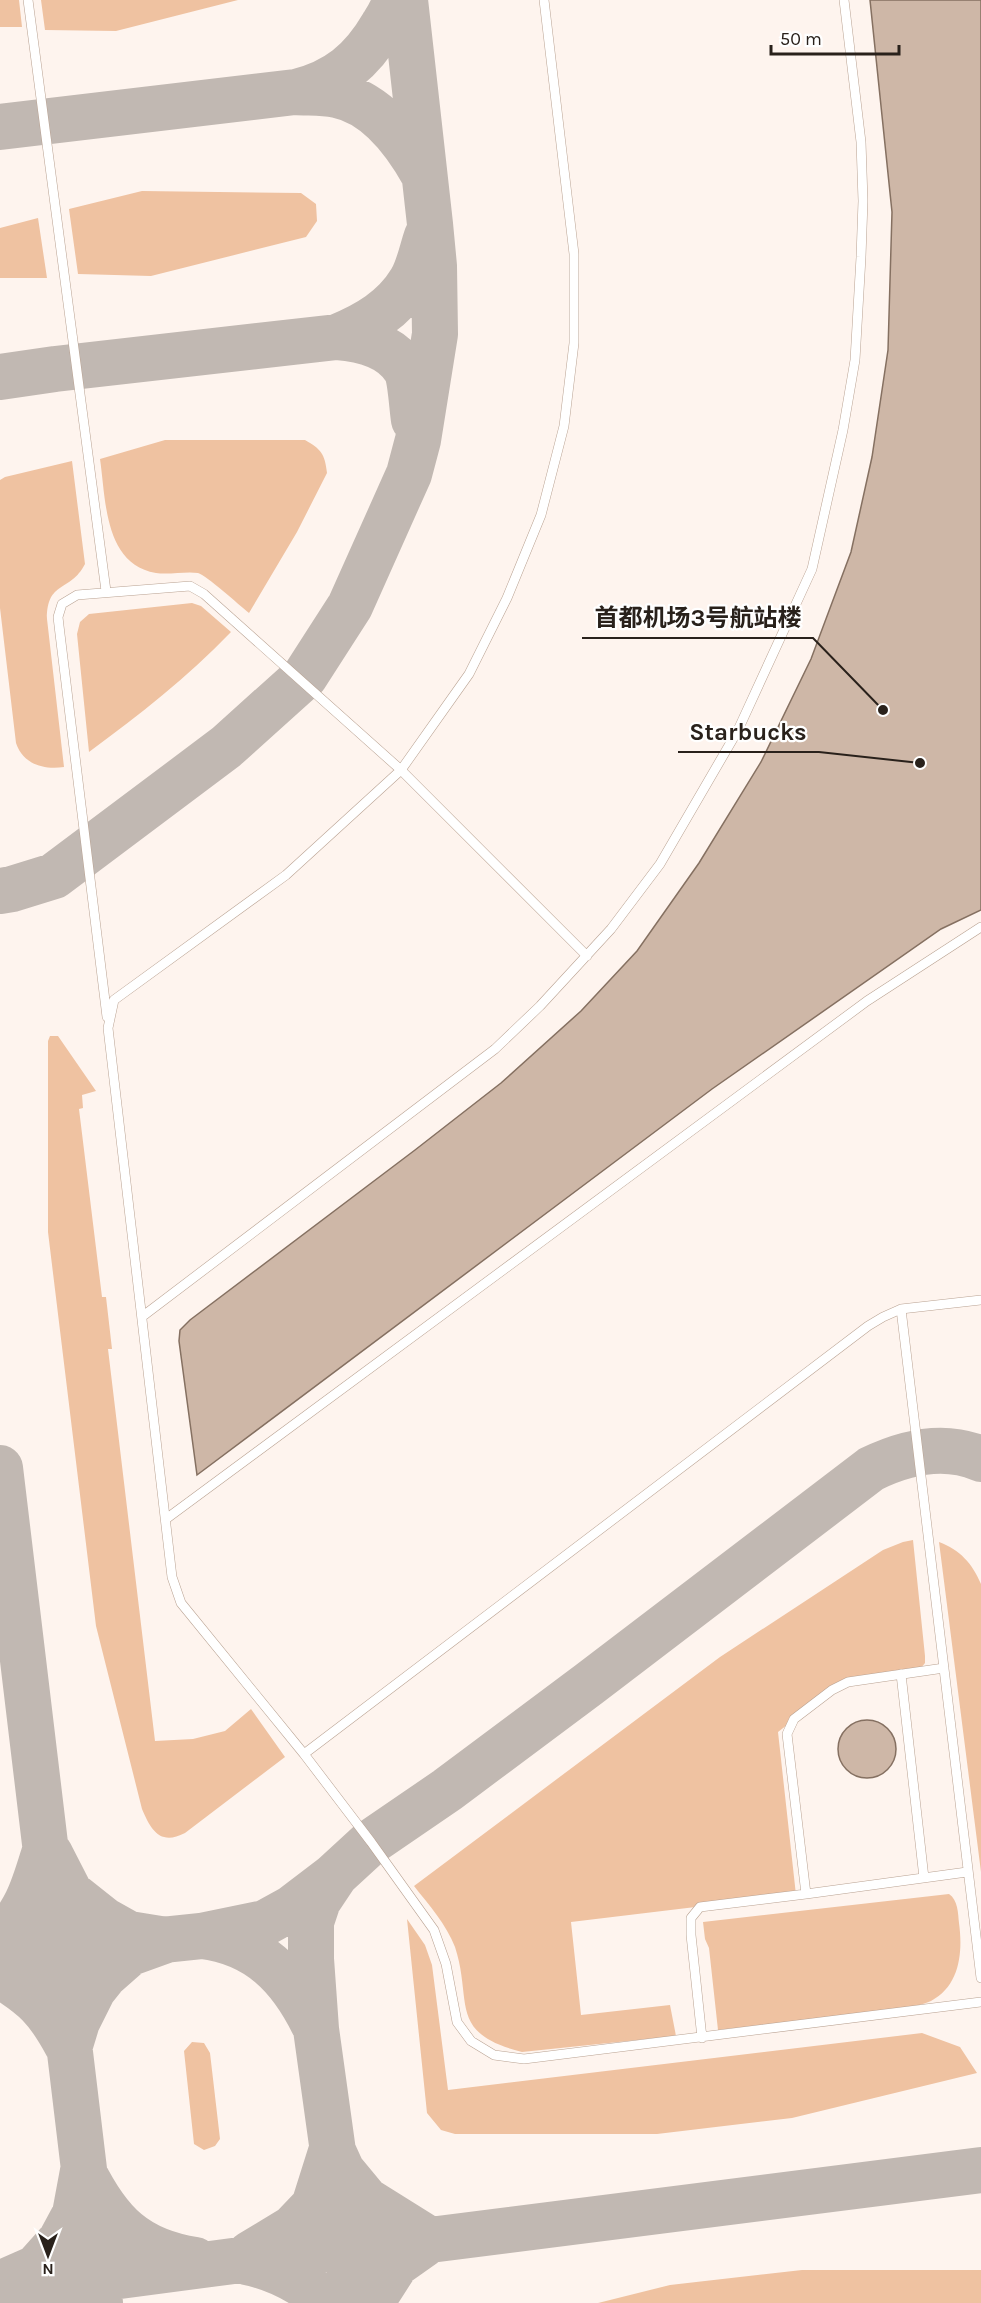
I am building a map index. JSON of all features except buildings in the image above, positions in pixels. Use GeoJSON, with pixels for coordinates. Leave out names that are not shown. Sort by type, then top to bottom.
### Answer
{"type":"FeatureCollection","features":[{"type":"Feature","properties":{"kind":"lane"},"geometry":{"type":"LineString","coordinates":[[28,0],[106,591]]}},
{"type":"Feature","properties":{"kind":"lane"},"geometry":{"type":"LineString","coordinates":[[108,1028],[114,1000],[285,875],[401,770],[469,674],[507,598],[541,515],[564,426],[574,343],[574,254],[544,0]]}},
{"type":"Feature","properties":{"kind":"lane"},"geometry":{"type":"LineString","coordinates":[[143,1316],[495,1049],[540,1006],[624,914],[660,864],[732,740],[812,569],[843,430],[855,360],[863,201],[861,142],[843,0]]}},
{"type":"Feature","properties":{"kind":"lane"},"geometry":{"type":"LineString","coordinates":[[587,956],[401,770],[204,594],[190,586],[106,591],[76,595],[62,604],[58,617],[143,1316],[172,1577],[181,1603],[304,1754],[378,1851],[434,1930],[446,1964],[457,2022],[471,2041],[494,2055],[524,2059],[981,2002]]}},
{"type":"Feature","properties":{"kind":"lane"},"geometry":{"type":"LineString","coordinates":[[166,1519],[867,1001],[981,927]]}},
{"type":"Feature","properties":{"kind":"lane"},"geometry":{"type":"LineString","coordinates":[[304,1754],[868,1326],[901,1309],[981,1300]]}},
{"type":"Feature","properties":{"kind":"lane"},"geometry":{"type":"LineString","coordinates":[[901,1309],[981,1978]]}},
{"type":"Feature","properties":{"kind":"lane"},"geometry":{"type":"LineString","coordinates":[[806,1894],[787,1734],[794,1719],[832,1690],[848,1682],[944,1668]]}},
{"type":"Feature","properties":{"kind":"lane"},"geometry":{"type":"LineString","coordinates":[[901,1674],[924,1878]]}},
{"type":"Feature","properties":{"kind":"lane"},"geometry":{"type":"LineString","coordinates":[[702,2038],[691,1935],[691,1918],[700,1907],[968,1872]]}},
{"type":"Feature","properties":{"kind":"shaded area"},"geometry":{"type":"Polygon","coordinates":[[[0,0],[19,0],[22,27],[0,27],[0,0]]]}},
{"type":"Feature","properties":{"kind":"shaded area"},"geometry":{"type":"Polygon","coordinates":[[[41,0],[238,0],[116,31],[45,30],[41,0]]]}},
{"type":"Feature","properties":{"kind":"shaded area"},"geometry":{"type":"Polygon","coordinates":[[[142,191],[301,193],[316,204],[317,221],[306,237],[151,276],[78,274],[69,209],[142,191]]]}},
{"type":"Feature","properties":{"kind":"shaded area"},"geometry":{"type":"Polygon","coordinates":[[[38,218],[47,278],[0,278],[0,228],[38,218]]]}},
{"type":"Feature","properties":{"kind":"shaded area"},"geometry":{"type":"Polygon","coordinates":[[[165,440],[305,440],[318,449],[325,461],[327,473],[297,532],[249,613],[202,575],[198,573],[156,573],[139,567],[126,557],[117,544],[107,511],[100,459],[165,440]]]}},
{"type":"Feature","properties":{"kind":"shaded area"},"geometry":{"type":"Polygon","coordinates":[[[72,461],[85,564],[73,579],[55,592],[48,607],[47,619],[64,767],[56,768],[41,766],[29,761],[16,743],[0,608],[0,480],[72,461]]]}},
{"type":"Feature","properties":{"kind":"shaded area"},"geometry":{"type":"Polygon","coordinates":[[[192,603],[201,606],[231,632],[163,695],[89,752],[77,634],[80,622],[89,614],[192,603]]]}},
{"type":"Feature","properties":{"kind":"shaded area"},"geometry":{"type":"Polygon","coordinates":[[[50,1036],[58,1036],[96,1091],[82,1095],[83,1108],[79,1109],[102,1297],[106,1297],[112,1349],[108,1349],[155,1741],[193,1739],[225,1731],[251,1709],[285,1757],[185,1833],[176,1837],[169,1838],[157,1834],[142,1809],[96,1626],[48,1232],[48,1041],[50,1036]]]}},
{"type":"Feature","properties":{"kind":"shaded area"},"geometry":{"type":"Polygon","coordinates":[[[913,1540],[925,1663],[921,1668],[843,1681],[778,1732],[796,1895],[571,1922],[581,2015],[670,2005],[676,2036],[522,2052],[498,2044],[482,2035],[473,2025],[467,2013],[455,1947],[437,1915],[414,1886],[720,1657],[883,1550],[913,1540]]]}},
{"type":"Feature","properties":{"kind":"shaded area"},"geometry":{"type":"Polygon","coordinates":[[[939,1542],[964,1558],[974,1570],[981,1584],[981,1872],[939,1542]]]}},
{"type":"Feature","properties":{"kind":"shaded area"},"geometry":{"type":"Polygon","coordinates":[[[949,1894],[956,1903],[958,1911],[960,1956],[954,1977],[948,1987],[931,2001],[903,2009],[718,2030],[709,1948],[705,1939],[703,1922],[949,1894]]]}},
{"type":"Feature","properties":{"kind":"shaded area"},"geometry":{"type":"Polygon","coordinates":[[[407,1919],[425,1945],[432,1965],[448,2090],[922,2033],[960,2047],[977,2073],[792,2118],[657,2134],[455,2134],[441,2130],[427,2113],[407,1919]]]}},
{"type":"Feature","properties":{"kind":"shaded area"},"geometry":{"type":"Polygon","coordinates":[[[192,2042],[204,2043],[210,2053],[220,2139],[215,2146],[204,2150],[194,2144],[184,2051],[192,2042]]]}},
{"type":"Feature","properties":{"kind":"shaded area"},"geometry":{"type":"Polygon","coordinates":[[[802,2270],[981,2270],[981,2303],[598,2303],[670,2285],[802,2270]]]}},
{"type":"Feature","properties":{"kind":"taxiway"},"geometry":{"type":"LineString","coordinates":[[296,92],[311,88],[336,76],[357,59],[375,38],[395,0]]}},
{"type":"Feature","properties":{"kind":"taxiway"},"geometry":{"type":"LineString","coordinates":[[0,891],[54,876],[226,747],[305,676],[350,606],[409,474],[418,440],[435,334],[434,266],[405,0]]}},
{"type":"Feature","properties":{"kind":"taxiway"},"geometry":{"type":"LineString","coordinates":[[0,127],[295,92],[326,93],[351,99],[377,115],[399,137],[424,175]]}},
{"type":"Feature","properties":{"kind":"taxiway"},"geometry":{"type":"LineString","coordinates":[[337,337],[379,315],[396,300],[414,276],[427,236]]}},
{"type":"Feature","properties":{"kind":"taxiway"},"geometry":{"type":"LineString","coordinates":[[0,377],[337,337],[376,345],[400,362],[408,375],[414,420]]}},
{"type":"Feature","properties":{"kind":"taxiway"},"geometry":{"type":"LineString","coordinates":[[0,1957],[201,1936],[265,1923],[292,1908],[334,1876],[371,1842],[447,1790],[871,1469],[898,1458],[925,1452],[953,1451],[981,1459]]}},
{"type":"Feature","properties":{"kind":"taxiway"},"geometry":{"type":"LineString","coordinates":[[0,1468],[100,2303]]}},
{"type":"Feature","properties":{"kind":"taxiway"},"geometry":{"type":"LineString","coordinates":[[0,1936],[17,1919],[23,1909],[33,1888],[44,1854]]}},
{"type":"Feature","properties":{"kind":"taxiway"},"geometry":{"type":"LineString","coordinates":[[50,1854],[70,1893],[104,1920],[129,1934],[166,1940],[130,1953],[105,1975],[93,1990],[77,2022],[70,2045]]}},
{"type":"Feature","properties":{"kind":"taxiway"},"geometry":{"type":"LineString","coordinates":[[334,1877],[318,1901],[311,1922],[311,1959],[316,2029],[354,2303]]}},
{"type":"Feature","properties":{"kind":"taxiway"},"geometry":{"type":"LineString","coordinates":[[202,1936],[240,1946],[256,1954],[270,1965],[294,1991],[314,2025]]}},
{"type":"Feature","properties":{"kind":"taxiway"},"geometry":{"type":"LineString","coordinates":[[0,1975],[39,2004],[67,2045]]}},
{"type":"Feature","properties":{"kind":"taxiway"},"geometry":{"type":"LineString","coordinates":[[250,2254],[293,2228],[314,2206],[332,2149],[342,2171],[366,2200],[430,2240],[396,2264],[371,2303]]}},
{"type":"Feature","properties":{"kind":"taxiway"},"geometry":{"type":"LineString","coordinates":[[0,2286],[97,2279],[346,2246],[430,2240],[981,2170]]}},
{"type":"Feature","properties":{"kind":"taxiway"},"geometry":{"type":"LineString","coordinates":[[0,2284],[36,2268],[61,2240],[75,2214],[83,2171],[103,2206],[127,2232],[156,2250],[195,2260]]}},
{"type":"Feature","properties":{"kind":"taxiway"},"geometry":{"type":"LineString","coordinates":[[246,2262],[290,2277],[329,2303]]}},
{"type":"Feature","properties":{"kind":"place","name":"首都机场3号航站楼"},"geometry":{"type":"Point","coordinates":[883,710]}},
{"type":"Feature","properties":{"kind":"place","name":"Starbucks"},"geometry":{"type":"Point","coordinates":[920,763]}}]}
